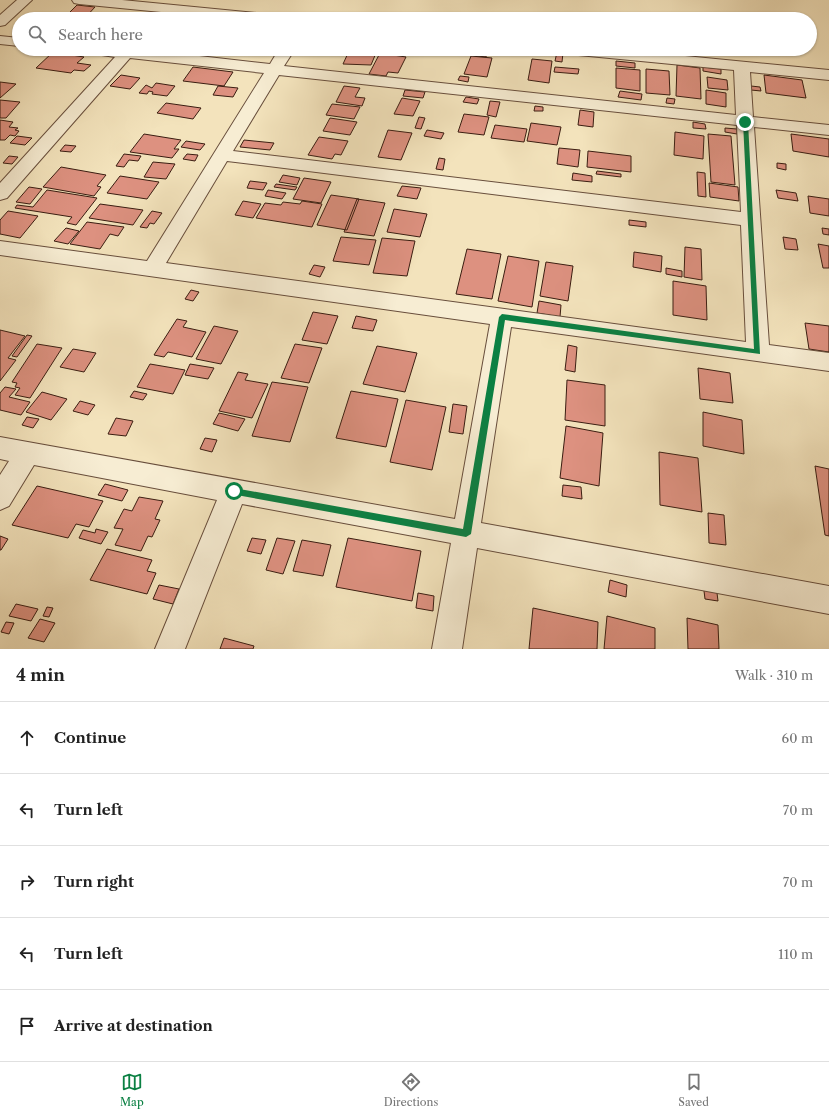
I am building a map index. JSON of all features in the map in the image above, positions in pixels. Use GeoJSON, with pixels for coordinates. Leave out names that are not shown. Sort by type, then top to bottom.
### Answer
{"type":"FeatureCollection","features":[{"type":"Feature","properties":{"kind":"street"},"geometry":{"type":"LineString","coordinates":[[0,22],[25,0]]}},
{"type":"Feature","properties":{"kind":"street"},"geometry":{"type":"LineString","coordinates":[[79,0],[150,12]]}},
{"type":"Feature","properties":{"kind":"street"},"geometry":{"type":"LineString","coordinates":[[0,40],[12,41]]}},
{"type":"Feature","properties":{"kind":"street"},"geometry":{"type":"LineString","coordinates":[[0,194],[124,56]]}},
{"type":"Feature","properties":{"kind":"street"},"geometry":{"type":"LineString","coordinates":[[167,56],[275,70],[829,130]]}},
{"type":"Feature","properties":{"kind":"street"},"geometry":{"type":"LineString","coordinates":[[152,269],[283,56]]}},
{"type":"Feature","properties":{"kind":"street"},"geometry":{"type":"LineString","coordinates":[[636,56],[829,75]]}},
{"type":"Feature","properties":{"kind":"street"},"geometry":{"type":"LineString","coordinates":[[742,67],[758,352]]}},
{"type":"Feature","properties":{"kind":"street"},"geometry":{"type":"LineString","coordinates":[[222,155],[751,220]]}},
{"type":"Feature","properties":{"kind":"street"},"geometry":{"type":"LineString","coordinates":[[0,248],[829,362]]}},
{"type":"Feature","properties":{"kind":"street"},"geometry":{"type":"LineString","coordinates":[[447,649],[502,317]]}},
{"type":"Feature","properties":{"kind":"street"},"geometry":{"type":"LineString","coordinates":[[0,448],[829,600]]}},
{"type":"Feature","properties":{"kind":"street"},"geometry":{"type":"LineString","coordinates":[[0,498],[28,453]]}},
{"type":"Feature","properties":{"kind":"street"},"geometry":{"type":"LineString","coordinates":[[170,649],[234,491]]}},
{"type":"Feature","properties":{"kind":"building"},"geometry":{"type":"Polygon","coordinates":[[[77,5],[95,7],[90,12],[70,12],[77,5]]]}},
{"type":"Feature","properties":{"kind":"building"},"geometry":{"type":"Polygon","coordinates":[[[49,56],[84,57],[77,63],[91,65],[84,71],[74,70],[71,73],[36,68],[49,56]]]}},
{"type":"Feature","properties":{"kind":"building"},"geometry":{"type":"Polygon","coordinates":[[[347,56],[375,56],[371,65],[343,64],[347,56]]]}},
{"type":"Feature","properties":{"kind":"building"},"geometry":{"type":"Polygon","coordinates":[[[378,56],[406,57],[398,73],[388,72],[386,76],[369,74],[378,56]]]}},
{"type":"Feature","properties":{"kind":"building"},"geometry":{"type":"Polygon","coordinates":[[[471,56],[492,58],[487,77],[464,74],[471,56]]]}},
{"type":"Feature","properties":{"kind":"building"},"geometry":{"type":"Polygon","coordinates":[[[556,56],[563,56],[562,62],[555,61],[556,56]]]}},
{"type":"Feature","properties":{"kind":"building"},"geometry":{"type":"Polygon","coordinates":[[[532,59],[552,61],[549,83],[528,80],[532,59]]]}},
{"type":"Feature","properties":{"kind":"building"},"geometry":{"type":"Polygon","coordinates":[[[616,61],[635,63],[635,68],[616,66],[616,61]]]}},
{"type":"Feature","properties":{"kind":"building"},"geometry":{"type":"Polygon","coordinates":[[[677,65],[700,68],[701,99],[676,96],[677,65]]]}},
{"type":"Feature","properties":{"kind":"building"},"geometry":{"type":"Polygon","coordinates":[[[193,67],[233,72],[224,86],[183,81],[193,67]]]}},
{"type":"Feature","properties":{"kind":"building"},"geometry":{"type":"Polygon","coordinates":[[[555,67],[579,69],[578,74],[554,72],[555,67]]]}},
{"type":"Feature","properties":{"kind":"building"},"geometry":{"type":"Polygon","coordinates":[[[703,67],[721,69],[721,74],[703,71],[703,67]]]}},
{"type":"Feature","properties":{"kind":"building"},"geometry":{"type":"Polygon","coordinates":[[[616,68],[640,70],[640,91],[616,88],[616,68]]]}},
{"type":"Feature","properties":{"kind":"building"},"geometry":{"type":"Polygon","coordinates":[[[646,69],[669,71],[670,95],[646,93],[646,69]]]}},
{"type":"Feature","properties":{"kind":"building"},"geometry":{"type":"Polygon","coordinates":[[[121,75],[140,78],[130,89],[110,86],[121,75]]]}},
{"type":"Feature","properties":{"kind":"building"},"geometry":{"type":"Polygon","coordinates":[[[764,75],[802,80],[806,98],[766,93],[764,75]]]}},
{"type":"Feature","properties":{"kind":"building"},"geometry":{"type":"Polygon","coordinates":[[[460,76],[469,77],[468,82],[458,80],[460,76]]]}},
{"type":"Feature","properties":{"kind":"building"},"geometry":{"type":"Polygon","coordinates":[[[707,77],[727,80],[728,90],[708,88],[707,77]]]}},
{"type":"Feature","properties":{"kind":"building"},"geometry":{"type":"Polygon","coordinates":[[[0,82],[16,84],[0,98],[0,82]]]}},
{"type":"Feature","properties":{"kind":"building"},"geometry":{"type":"Polygon","coordinates":[[[156,83],[175,86],[167,96],[152,94],[153,92],[149,91],[147,94],[139,93],[146,85],[152,88],[156,83]]]}},
{"type":"Feature","properties":{"kind":"building"},"geometry":{"type":"Polygon","coordinates":[[[218,86],[238,88],[233,97],[213,95],[218,86]]]}},
{"type":"Feature","properties":{"kind":"building"},"geometry":{"type":"Polygon","coordinates":[[[344,86],[360,88],[355,97],[365,98],[362,106],[336,102],[344,86]]]}},
{"type":"Feature","properties":{"kind":"building"},"geometry":{"type":"Polygon","coordinates":[[[751,86],[760,87],[761,91],[751,90],[751,86]]]}},
{"type":"Feature","properties":{"kind":"building"},"geometry":{"type":"Polygon","coordinates":[[[405,90],[425,92],[423,98],[403,96],[405,90]]]}},
{"type":"Feature","properties":{"kind":"building"},"geometry":{"type":"Polygon","coordinates":[[[706,90],[726,93],[726,107],[706,104],[706,90]]]}},
{"type":"Feature","properties":{"kind":"building"},"geometry":{"type":"Polygon","coordinates":[[[620,91],[642,94],[641,100],[618,97],[620,91]]]}},
{"type":"Feature","properties":{"kind":"building"},"geometry":{"type":"Polygon","coordinates":[[[466,97],[479,99],[477,104],[463,102],[466,97]]]}},
{"type":"Feature","properties":{"kind":"building"},"geometry":{"type":"Polygon","coordinates":[[[402,98],[420,101],[413,116],[394,114],[402,98]]]}},
{"type":"Feature","properties":{"kind":"building"},"geometry":{"type":"Polygon","coordinates":[[[667,98],[675,99],[674,104],[666,103],[667,98]]]}},
{"type":"Feature","properties":{"kind":"building"},"geometry":{"type":"Polygon","coordinates":[[[0,100],[20,102],[6,118],[0,118],[0,100]]]}},
{"type":"Feature","properties":{"kind":"building"},"geometry":{"type":"Polygon","coordinates":[[[490,101],[500,102],[496,117],[487,115],[490,101]]]}},
{"type":"Feature","properties":{"kind":"building"},"geometry":{"type":"Polygon","coordinates":[[[166,103],[201,108],[193,119],[157,113],[166,103]]]}},
{"type":"Feature","properties":{"kind":"building"},"geometry":{"type":"Polygon","coordinates":[[[332,104],[360,107],[354,119],[326,115],[332,104]]]}},
{"type":"Feature","properties":{"kind":"building"},"geometry":{"type":"Polygon","coordinates":[[[535,106],[543,107],[543,111],[534,111],[535,106]]]}},
{"type":"Feature","properties":{"kind":"building"},"geometry":{"type":"Polygon","coordinates":[[[580,110],[594,112],[593,127],[578,125],[580,110]]]}},
{"type":"Feature","properties":{"kind":"building"},"geometry":{"type":"Polygon","coordinates":[[[464,114],[489,117],[484,135],[458,132],[464,114]]]}},
{"type":"Feature","properties":{"kind":"building"},"geometry":{"type":"Polygon","coordinates":[[[419,117],[425,118],[421,129],[415,128],[419,117]]]}},
{"type":"Feature","properties":{"kind":"building"},"geometry":{"type":"Polygon","coordinates":[[[330,118],[357,122],[350,135],[323,131],[330,118]]]}},
{"type":"Feature","properties":{"kind":"building"},"geometry":{"type":"Polygon","coordinates":[[[0,120],[13,122],[9,127],[18,128],[15,130],[19,131],[15,136],[10,135],[5,140],[0,140],[0,120]]]}},
{"type":"Feature","properties":{"kind":"building"},"geometry":{"type":"Polygon","coordinates":[[[693,122],[705,124],[706,129],[693,128],[693,122]]]}},
{"type":"Feature","properties":{"kind":"building"},"geometry":{"type":"Polygon","coordinates":[[[531,123],[561,127],[557,145],[527,141],[531,123]]]}},
{"type":"Feature","properties":{"kind":"building"},"geometry":{"type":"Polygon","coordinates":[[[495,125],[527,129],[524,142],[491,138],[495,125]]]}},
{"type":"Feature","properties":{"kind":"building"},"geometry":{"type":"Polygon","coordinates":[[[725,128],[737,129],[737,134],[725,132],[725,128]]]}},
{"type":"Feature","properties":{"kind":"building"},"geometry":{"type":"Polygon","coordinates":[[[388,130],[412,133],[401,160],[378,157],[388,130]]]}},
{"type":"Feature","properties":{"kind":"building"},"geometry":{"type":"Polygon","coordinates":[[[427,130],[444,133],[441,139],[424,136],[427,130]]]}},
{"type":"Feature","properties":{"kind":"building"},"geometry":{"type":"Polygon","coordinates":[[[675,132],[704,136],[703,159],[674,155],[675,132]]]}},
{"type":"Feature","properties":{"kind":"building"},"geometry":{"type":"Polygon","coordinates":[[[144,134],[181,140],[174,149],[179,149],[172,158],[130,152],[144,134]]]}},
{"type":"Feature","properties":{"kind":"building"},"geometry":{"type":"Polygon","coordinates":[[[708,134],[731,136],[735,185],[711,182],[708,134]]]}},
{"type":"Feature","properties":{"kind":"building"},"geometry":{"type":"Polygon","coordinates":[[[791,134],[829,139],[829,157],[793,151],[791,134]]]}},
{"type":"Feature","properties":{"kind":"building"},"geometry":{"type":"Polygon","coordinates":[[[17,136],[32,138],[25,145],[10,143],[17,136]]]}},
{"type":"Feature","properties":{"kind":"building"},"geometry":{"type":"Polygon","coordinates":[[[319,137],[348,141],[341,155],[335,154],[332,159],[308,155],[319,137]]]}},
{"type":"Feature","properties":{"kind":"building"},"geometry":{"type":"Polygon","coordinates":[[[244,140],[274,143],[270,150],[240,147],[244,140]]]}},
{"type":"Feature","properties":{"kind":"building"},"geometry":{"type":"Polygon","coordinates":[[[186,141],[205,144],[200,150],[181,147],[186,141]]]}},
{"type":"Feature","properties":{"kind":"building"},"geometry":{"type":"Polygon","coordinates":[[[65,145],[76,146],[71,152],[60,151],[65,145]]]}},
{"type":"Feature","properties":{"kind":"building"},"geometry":{"type":"Polygon","coordinates":[[[559,148],[580,150],[578,167],[557,164],[559,148]]]}},
{"type":"Feature","properties":{"kind":"building"},"geometry":{"type":"Polygon","coordinates":[[[588,151],[631,156],[631,172],[587,167],[588,151]]]}},
{"type":"Feature","properties":{"kind":"building"},"geometry":{"type":"Polygon","coordinates":[[[124,154],[141,156],[138,161],[129,160],[124,167],[116,166],[124,154]]]}},
{"type":"Feature","properties":{"kind":"building"},"geometry":{"type":"Polygon","coordinates":[[[187,154],[198,155],[195,161],[183,159],[187,154]]]}},
{"type":"Feature","properties":{"kind":"building"},"geometry":{"type":"Polygon","coordinates":[[[9,156],[18,157],[12,164],[3,163],[9,156]]]}},
{"type":"Feature","properties":{"kind":"building"},"geometry":{"type":"Polygon","coordinates":[[[439,158],[445,159],[443,170],[436,169],[439,158]]]}},
{"type":"Feature","properties":{"kind":"building"},"geometry":{"type":"Polygon","coordinates":[[[153,162],[175,164],[166,179],[144,177],[153,162]]]}},
{"type":"Feature","properties":{"kind":"building"},"geometry":{"type":"Polygon","coordinates":[[[777,163],[786,164],[786,170],[777,168],[777,163]]]}},
{"type":"Feature","properties":{"kind":"building"},"geometry":{"type":"Polygon","coordinates":[[[61,167],[106,175],[97,186],[101,187],[94,196],[43,187],[61,167]]]}},
{"type":"Feature","properties":{"kind":"building"},"geometry":{"type":"Polygon","coordinates":[[[597,171],[621,174],[621,177],[596,174],[597,171]]]}},
{"type":"Feature","properties":{"kind":"building"},"geometry":{"type":"Polygon","coordinates":[[[697,172],[705,173],[706,197],[698,196],[697,172]]]}},
{"type":"Feature","properties":{"kind":"building"},"geometry":{"type":"Polygon","coordinates":[[[573,173],[592,176],[592,182],[572,180],[573,173]]]}},
{"type":"Feature","properties":{"kind":"building"},"geometry":{"type":"Polygon","coordinates":[[[283,175],[300,178],[297,185],[279,182],[283,175]]]}},
{"type":"Feature","properties":{"kind":"building"},"geometry":{"type":"Polygon","coordinates":[[[120,176],[159,182],[147,199],[107,193],[120,176]]]}},
{"type":"Feature","properties":{"kind":"building"},"geometry":{"type":"Polygon","coordinates":[[[304,178],[331,182],[321,203],[293,199],[304,178]]]}},
{"type":"Feature","properties":{"kind":"building"},"geometry":{"type":"Polygon","coordinates":[[[250,181],[267,183],[263,190],[247,188],[250,181]]]}},
{"type":"Feature","properties":{"kind":"building"},"geometry":{"type":"Polygon","coordinates":[[[709,183],[738,187],[739,201],[710,197],[709,183]]]}},
{"type":"Feature","properties":{"kind":"building"},"geometry":{"type":"Polygon","coordinates":[[[276,184],[297,187],[295,190],[274,187],[276,184]]]}},
{"type":"Feature","properties":{"kind":"building"},"geometry":{"type":"Polygon","coordinates":[[[402,186],[421,188],[417,199],[397,196],[402,186]]]}},
{"type":"Feature","properties":{"kind":"building"},"geometry":{"type":"Polygon","coordinates":[[[29,187],[42,189],[30,204],[16,202],[29,187]]]}},
{"type":"Feature","properties":{"kind":"building"},"geometry":{"type":"Polygon","coordinates":[[[47,190],[97,198],[76,225],[67,223],[72,217],[15,208],[17,205],[33,207],[47,190]]]}},
{"type":"Feature","properties":{"kind":"building"},"geometry":{"type":"Polygon","coordinates":[[[268,190],[286,193],[282,199],[265,196],[268,190]]]}},
{"type":"Feature","properties":{"kind":"building"},"geometry":{"type":"Polygon","coordinates":[[[776,190],[796,193],[798,201],[778,198],[776,190]]]}},
{"type":"Feature","properties":{"kind":"building"},"geometry":{"type":"Polygon","coordinates":[[[331,195],[359,199],[347,230],[317,225],[331,195]]]}},
{"type":"Feature","properties":{"kind":"building"},"geometry":{"type":"Polygon","coordinates":[[[808,196],[829,199],[829,216],[810,213],[808,196]]]}},
{"type":"Feature","properties":{"kind":"building"},"geometry":{"type":"Polygon","coordinates":[[[357,199],[385,203],[374,236],[344,232],[357,199]]]}},
{"type":"Feature","properties":{"kind":"building"},"geometry":{"type":"Polygon","coordinates":[[[243,201],[261,204],[253,218],[235,215],[243,201]]]}},
{"type":"Feature","properties":{"kind":"building"},"geometry":{"type":"Polygon","coordinates":[[[302,201],[322,204],[312,227],[256,218],[265,203],[281,205],[283,202],[300,204],[302,201]]]}},
{"type":"Feature","properties":{"kind":"building"},"geometry":{"type":"Polygon","coordinates":[[[100,204],[143,210],[133,225],[89,218],[100,204]]]}},
{"type":"Feature","properties":{"kind":"building"},"geometry":{"type":"Polygon","coordinates":[[[394,209],[427,214],[420,237],[387,232],[394,209]]]}},
{"type":"Feature","properties":{"kind":"building"},"geometry":{"type":"Polygon","coordinates":[[[8,211],[38,216],[20,238],[0,234],[0,220],[8,211]]]}},
{"type":"Feature","properties":{"kind":"building"},"geometry":{"type":"Polygon","coordinates":[[[152,211],[162,213],[154,224],[150,223],[147,228],[140,227],[152,211]]]}},
{"type":"Feature","properties":{"kind":"building"},"geometry":{"type":"Polygon","coordinates":[[[629,220],[646,222],[646,227],[629,225],[629,220]]]}},
{"type":"Feature","properties":{"kind":"building"},"geometry":{"type":"Polygon","coordinates":[[[87,222],[124,227],[118,236],[110,234],[100,249],[70,244],[87,222]]]}},
{"type":"Feature","properties":{"kind":"building"},"geometry":{"type":"Polygon","coordinates":[[[66,228],[79,231],[68,244],[54,241],[66,228]]]}},
{"type":"Feature","properties":{"kind":"building"},"geometry":{"type":"Polygon","coordinates":[[[822,228],[829,229],[829,235],[823,234],[822,228]]]}},
{"type":"Feature","properties":{"kind":"building"},"geometry":{"type":"Polygon","coordinates":[[[341,237],[376,240],[369,265],[333,261],[341,237]]]}},
{"type":"Feature","properties":{"kind":"building"},"geometry":{"type":"Polygon","coordinates":[[[783,237],[796,239],[798,250],[785,249],[783,237]]]}},
{"type":"Feature","properties":{"kind":"building"},"geometry":{"type":"Polygon","coordinates":[[[382,238],[415,241],[407,276],[373,273],[382,238]]]}},
{"type":"Feature","properties":{"kind":"building"},"geometry":{"type":"Polygon","coordinates":[[[818,244],[829,246],[829,268],[823,268],[818,244]]]}},
{"type":"Feature","properties":{"kind":"building"},"geometry":{"type":"Polygon","coordinates":[[[685,247],[701,249],[702,280],[684,277],[685,247]]]}},
{"type":"Feature","properties":{"kind":"building"},"geometry":{"type":"Polygon","coordinates":[[[467,249],[501,254],[492,299],[456,294],[467,249]]]}},
{"type":"Feature","properties":{"kind":"building"},"geometry":{"type":"Polygon","coordinates":[[[634,252],[662,256],[661,272],[633,267],[634,252]]]}},
{"type":"Feature","properties":{"kind":"building"},"geometry":{"type":"Polygon","coordinates":[[[508,256],[539,261],[532,307],[498,301],[508,256]]]}},
{"type":"Feature","properties":{"kind":"building"},"geometry":{"type":"Polygon","coordinates":[[[546,262],[573,266],[568,301],[540,296],[546,262]]]}},
{"type":"Feature","properties":{"kind":"building"},"geometry":{"type":"Polygon","coordinates":[[[314,265],[325,267],[320,277],[309,274],[314,265]]]}},
{"type":"Feature","properties":{"kind":"building"},"geometry":{"type":"Polygon","coordinates":[[[666,268],[682,271],[682,277],[666,274],[666,268]]]}},
{"type":"Feature","properties":{"kind":"building"},"geometry":{"type":"Polygon","coordinates":[[[673,281],[706,286],[707,320],[673,315],[673,281]]]}},
{"type":"Feature","properties":{"kind":"building"},"geometry":{"type":"Polygon","coordinates":[[[191,290],[199,292],[193,301],[185,299],[191,290]]]}},
{"type":"Feature","properties":{"kind":"building"},"geometry":{"type":"Polygon","coordinates":[[[539,301],[561,305],[560,317],[537,313],[539,301]]]}},
{"type":"Feature","properties":{"kind":"building"},"geometry":{"type":"Polygon","coordinates":[[[313,312],[338,316],[327,344],[302,340],[313,312]]]}},
{"type":"Feature","properties":{"kind":"building"},"geometry":{"type":"Polygon","coordinates":[[[356,316],[377,320],[373,331],[352,328],[356,316]]]}},
{"type":"Feature","properties":{"kind":"building"},"geometry":{"type":"Polygon","coordinates":[[[177,319],[187,321],[183,327],[206,332],[192,357],[168,352],[164,357],[154,355],[177,319]]]}},
{"type":"Feature","properties":{"kind":"building"},"geometry":{"type":"Polygon","coordinates":[[[805,323],[829,326],[829,352],[809,349],[805,323]]]}},
{"type":"Feature","properties":{"kind":"building"},"geometry":{"type":"Polygon","coordinates":[[[214,326],[238,331],[221,364],[196,359],[214,326]]]}},
{"type":"Feature","properties":{"kind":"building"},"geometry":{"type":"Polygon","coordinates":[[[0,330],[25,336],[8,358],[16,360],[0,381],[0,330]]]}},
{"type":"Feature","properties":{"kind":"building"},"geometry":{"type":"Polygon","coordinates":[[[27,335],[32,336],[17,357],[12,356],[27,335]]]}},
{"type":"Feature","properties":{"kind":"building"},"geometry":{"type":"Polygon","coordinates":[[[37,344],[62,348],[30,398],[15,395],[20,388],[15,387],[17,383],[12,382],[37,344]]]}},
{"type":"Feature","properties":{"kind":"building"},"geometry":{"type":"Polygon","coordinates":[[[295,344],[322,348],[309,383],[281,378],[295,344]]]}},
{"type":"Feature","properties":{"kind":"building"},"geometry":{"type":"Polygon","coordinates":[[[568,345],[577,347],[575,372],[565,370],[568,345]]]}},
{"type":"Feature","properties":{"kind":"building"},"geometry":{"type":"Polygon","coordinates":[[[377,346],[417,353],[405,392],[363,384],[377,346]]]}},
{"type":"Feature","properties":{"kind":"building"},"geometry":{"type":"Polygon","coordinates":[[[73,349],[96,353],[84,372],[60,367],[73,349]]]}},
{"type":"Feature","properties":{"kind":"building"},"geometry":{"type":"Polygon","coordinates":[[[150,364],[185,370],[173,394],[137,387],[150,364]]]}},
{"type":"Feature","properties":{"kind":"building"},"geometry":{"type":"Polygon","coordinates":[[[190,364],[214,368],[208,379],[185,375],[190,364]]]}},
{"type":"Feature","properties":{"kind":"building"},"geometry":{"type":"Polygon","coordinates":[[[698,368],[730,373],[733,403],[700,399],[698,368]]]}},
{"type":"Feature","properties":{"kind":"building"},"geometry":{"type":"Polygon","coordinates":[[[238,372],[248,374],[245,380],[268,384],[252,418],[219,411],[238,372]]]}},
{"type":"Feature","properties":{"kind":"building"},"geometry":{"type":"Polygon","coordinates":[[[567,380],[605,385],[605,426],[565,420],[567,380]]]}},
{"type":"Feature","properties":{"kind":"building"},"geometry":{"type":"Polygon","coordinates":[[[272,382],[308,387],[290,442],[252,436],[272,382]]]}},
{"type":"Feature","properties":{"kind":"building"},"geometry":{"type":"Polygon","coordinates":[[[5,387],[16,389],[9,397],[30,402],[21,415],[0,410],[0,393],[5,387]]]}},
{"type":"Feature","properties":{"kind":"building"},"geometry":{"type":"Polygon","coordinates":[[[134,391],[147,394],[143,400],[130,397],[134,391]]]}},
{"type":"Feature","properties":{"kind":"building"},"geometry":{"type":"Polygon","coordinates":[[[351,391],[398,399],[386,447],[336,438],[351,391]]]}},
{"type":"Feature","properties":{"kind":"building"},"geometry":{"type":"Polygon","coordinates":[[[42,392],[67,399],[51,420],[26,412],[42,392]]]}},
{"type":"Feature","properties":{"kind":"building"},"geometry":{"type":"Polygon","coordinates":[[[406,400],[446,407],[432,470],[390,462],[406,400]]]}},
{"type":"Feature","properties":{"kind":"building"},"geometry":{"type":"Polygon","coordinates":[[[80,401],[95,405],[88,415],[73,411],[80,401]]]}},
{"type":"Feature","properties":{"kind":"building"},"geometry":{"type":"Polygon","coordinates":[[[453,404],[467,406],[463,434],[449,432],[453,404]]]}},
{"type":"Feature","properties":{"kind":"building"},"geometry":{"type":"Polygon","coordinates":[[[703,412],[742,420],[744,454],[703,446],[703,412]]]}},
{"type":"Feature","properties":{"kind":"building"},"geometry":{"type":"Polygon","coordinates":[[[219,413],[245,419],[238,431],[213,424],[219,413]]]}},
{"type":"Feature","properties":{"kind":"building"},"geometry":{"type":"Polygon","coordinates":[[[27,417],[39,419],[33,428],[22,425],[27,417]]]}},
{"type":"Feature","properties":{"kind":"building"},"geometry":{"type":"Polygon","coordinates":[[[116,418],[133,421],[126,436],[108,434],[116,418]]]}},
{"type":"Feature","properties":{"kind":"building"},"geometry":{"type":"Polygon","coordinates":[[[566,426],[603,433],[599,486],[560,478],[566,426]]]}},
{"type":"Feature","properties":{"kind":"building"},"geometry":{"type":"Polygon","coordinates":[[[205,438],[217,440],[212,452],[200,449],[205,438]]]}},
{"type":"Feature","properties":{"kind":"building"},"geometry":{"type":"Polygon","coordinates":[[[659,452],[698,458],[702,512],[660,505],[659,452]]]}},
{"type":"Feature","properties":{"kind":"building"},"geometry":{"type":"Polygon","coordinates":[[[815,466],[829,469],[829,536],[825,535],[815,466]]]}},
{"type":"Feature","properties":{"kind":"building"},"geometry":{"type":"Polygon","coordinates":[[[105,484],[128,490],[122,501],[98,495],[105,484]]]}},
{"type":"Feature","properties":{"kind":"building"},"geometry":{"type":"Polygon","coordinates":[[[563,485],[581,487],[582,499],[562,496],[563,485]]]}},
{"type":"Feature","properties":{"kind":"building"},"geometry":{"type":"Polygon","coordinates":[[[37,486],[103,501],[89,527],[76,524],[68,538],[12,525],[37,486]]]}},
{"type":"Feature","properties":{"kind":"building"},"geometry":{"type":"Polygon","coordinates":[[[139,497],[163,501],[155,519],[160,520],[152,537],[148,536],[141,551],[115,545],[123,529],[114,528],[124,509],[132,511],[139,497]]]}},
{"type":"Feature","properties":{"kind":"building"},"geometry":{"type":"Polygon","coordinates":[[[708,513],[724,515],[726,545],[709,543],[708,513]]]}},
{"type":"Feature","properties":{"kind":"building"},"geometry":{"type":"Polygon","coordinates":[[[96,529],[108,532],[101,544],[79,538],[83,530],[95,533],[96,529]]]}},
{"type":"Feature","properties":{"kind":"building"},"geometry":{"type":"Polygon","coordinates":[[[0,536],[8,539],[1,550],[0,550],[0,536]]]}},
{"type":"Feature","properties":{"kind":"building"},"geometry":{"type":"Polygon","coordinates":[[[252,538],[266,540],[261,554],[247,551],[252,538]]]}},
{"type":"Feature","properties":{"kind":"building"},"geometry":{"type":"Polygon","coordinates":[[[277,538],[295,541],[283,574],[266,570],[277,538]]]}},
{"type":"Feature","properties":{"kind":"building"},"geometry":{"type":"Polygon","coordinates":[[[348,538],[421,551],[412,601],[336,587],[348,538]]]}},
{"type":"Feature","properties":{"kind":"building"},"geometry":{"type":"Polygon","coordinates":[[[302,540],[331,545],[323,576],[293,571],[302,540]]]}},
{"type":"Feature","properties":{"kind":"building"},"geometry":{"type":"Polygon","coordinates":[[[107,549],[152,560],[147,571],[156,573],[147,594],[90,580],[107,549]]]}},
{"type":"Feature","properties":{"kind":"building"},"geometry":{"type":"Polygon","coordinates":[[[610,580],[627,585],[626,597],[608,592],[610,580]]]}},
{"type":"Feature","properties":{"kind":"building"},"geometry":{"type":"Polygon","coordinates":[[[703,583],[716,585],[718,601],[705,599],[703,583]]]}},
{"type":"Feature","properties":{"kind":"building"},"geometry":{"type":"Polygon","coordinates":[[[159,585],[179,589],[173,604],[153,599],[159,585]]]}},
{"type":"Feature","properties":{"kind":"building"},"geometry":{"type":"Polygon","coordinates":[[[418,593],[434,596],[433,611],[416,608],[418,593]]]}},
{"type":"Feature","properties":{"kind":"building"},"geometry":{"type":"Polygon","coordinates":[[[16,604],[38,609],[31,621],[9,616],[16,604]]]}},
{"type":"Feature","properties":{"kind":"building"},"geometry":{"type":"Polygon","coordinates":[[[47,607],[53,608],[49,617],[43,616],[47,607]]]}},
{"type":"Feature","properties":{"kind":"building"},"geometry":{"type":"Polygon","coordinates":[[[533,608],[598,622],[597,649],[529,649],[533,608]]]}},
{"type":"Feature","properties":{"kind":"building"},"geometry":{"type":"Polygon","coordinates":[[[607,616],[655,628],[655,649],[604,649],[607,616]]]}},
{"type":"Feature","properties":{"kind":"building"},"geometry":{"type":"Polygon","coordinates":[[[687,618],[718,625],[719,649],[688,649],[687,618]]]}},
{"type":"Feature","properties":{"kind":"building"},"geometry":{"type":"Polygon","coordinates":[[[40,619],[55,623],[44,642],[28,638],[40,619]]]}},
{"type":"Feature","properties":{"kind":"building"},"geometry":{"type":"Polygon","coordinates":[[[6,622],[14,623],[9,634],[1,632],[6,622]]]}},
{"type":"Feature","properties":{"kind":"building"},"geometry":{"type":"Polygon","coordinates":[[[224,638],[254,646],[253,649],[220,649],[224,638]]]}},
{"type":"Feature","properties":{"kind":"route"},"geometry":{"type":"LineString","coordinates":[[234,491],[466,534],[502,317],[758,352],[745,122]]}}]}
